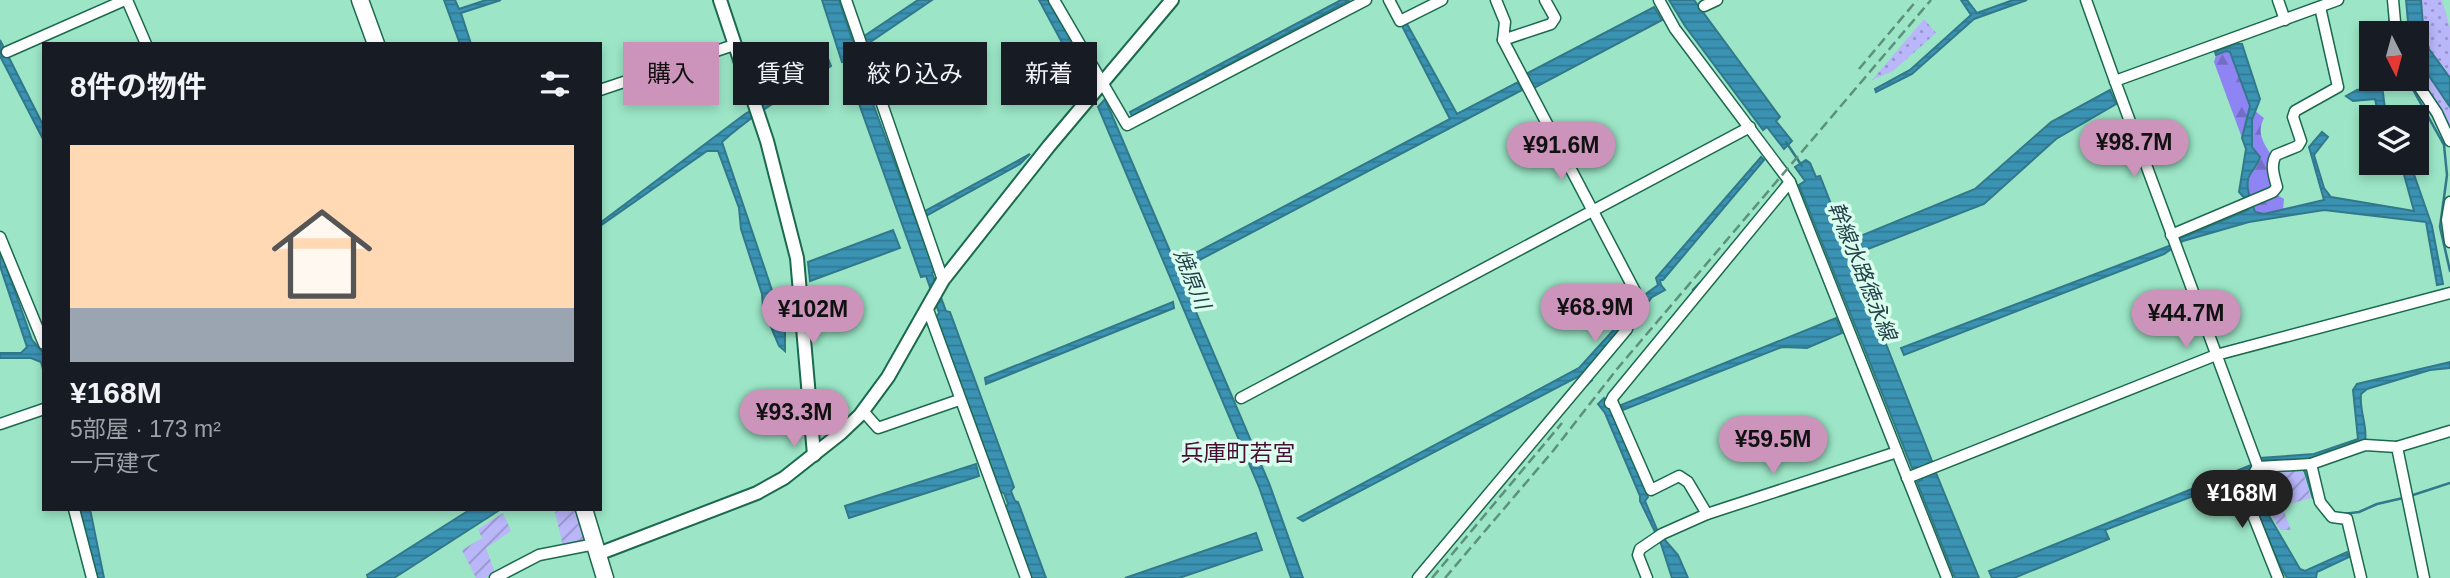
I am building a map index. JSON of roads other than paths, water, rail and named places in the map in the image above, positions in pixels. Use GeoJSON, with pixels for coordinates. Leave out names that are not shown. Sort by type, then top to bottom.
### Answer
{"type":"FeatureCollection","features":[{"type":"Feature","properties":{"kind":"main road"},"geometry":{"type":"LineString","coordinates":[[360,0],[375,42]]}},
{"type":"Feature","properties":{"kind":"main road"},"geometry":{"type":"LineString","coordinates":[[584,511],[603,549],[605,578]]}},
{"type":"Feature","properties":{"kind":"street"},"geometry":{"type":"LineString","coordinates":[[7,52],[126,0],[145,42]]}},
{"type":"Feature","properties":{"kind":"street"},"geometry":{"type":"LineString","coordinates":[[720,0],[733,42]]}},
{"type":"Feature","properties":{"kind":"street"},"geometry":{"type":"LineString","coordinates":[[846,0],[935,293],[959,400],[1026,578]]}},
{"type":"Feature","properties":{"kind":"street"},"geometry":{"type":"LineString","coordinates":[[1054,0],[1127,125],[1366,0]]}},
{"type":"Feature","properties":{"kind":"street"},"geometry":{"type":"LineString","coordinates":[[495,578],[536,556],[603,549],[757,493],[784,478],[841,433],[863,411],[888,377],[935,293],[1005,200],[1172,0]]}},
{"type":"Feature","properties":{"kind":"street"},"geometry":{"type":"LineString","coordinates":[[1389,0],[1400,22],[1442,0]]}},
{"type":"Feature","properties":{"kind":"street"},"geometry":{"type":"LineString","coordinates":[[1418,578],[1627,330],[1625,323],[1637,300],[1637,295],[1503,40],[1505,22],[1496,0]]}},
{"type":"Feature","properties":{"kind":"street"},"geometry":{"type":"LineString","coordinates":[[1503,40],[1551,24],[1555,18],[1545,0]]}},
{"type":"Feature","properties":{"kind":"street"},"geometry":{"type":"LineString","coordinates":[[1659,0],[1675,29],[1790,182],[1947,578]]}},
{"type":"Feature","properties":{"kind":"street"},"geometry":{"type":"LineString","coordinates":[[1704,6],[1717,0]]}},
{"type":"Feature","properties":{"kind":"street"},"geometry":{"type":"LineString","coordinates":[[2086,0],[2257,463],[2243,491],[2278,578]]}},
{"type":"Feature","properties":{"kind":"street"},"geometry":{"type":"LineString","coordinates":[[2278,0],[2285,20]]}},
{"type":"Feature","properties":{"kind":"street"},"geometry":{"type":"LineString","coordinates":[[2118,88],[2227,42],[2338,0]]}},
{"type":"Feature","properties":{"kind":"street"},"geometry":{"type":"LineString","coordinates":[[2393,0],[2395,21]]}},
{"type":"Feature","properties":{"kind":"street"},"geometry":{"type":"LineString","coordinates":[[2174,242],[2242,205],[2273,192],[2277,187],[2273,160],[2276,155],[2298,146],[2301,141],[2293,117],[2295,111],[2338,87],[2320,7]]}},
{"type":"Feature","properties":{"kind":"street"},"geometry":{"type":"LineString","coordinates":[[602,89],[733,45]]}},
{"type":"Feature","properties":{"kind":"street"},"geometry":{"type":"LineString","coordinates":[[2422,91],[2437,113],[2450,141]]}},
{"type":"Feature","properties":{"kind":"street"},"geometry":{"type":"LineString","coordinates":[[754,105],[793,241],[796,339],[808,437],[814,455]]}},
{"type":"Feature","properties":{"kind":"street"},"geometry":{"type":"LineString","coordinates":[[1241,398],[1750,127]]}},
{"type":"Feature","properties":{"kind":"street"},"geometry":{"type":"LineString","coordinates":[[1707,514],[1688,482],[1679,476],[1651,490],[1611,402],[1790,182]]}},
{"type":"Feature","properties":{"kind":"street"},"geometry":{"type":"LineString","coordinates":[[2450,202],[2447,220],[2450,242]]}},
{"type":"Feature","properties":{"kind":"street"},"geometry":{"type":"LineString","coordinates":[[0,237],[42,339]]}},
{"type":"Feature","properties":{"kind":"street"},"geometry":{"type":"LineString","coordinates":[[1907,478],[2216,355],[2450,293]]}},
{"type":"Feature","properties":{"kind":"street"},"geometry":{"type":"LineString","coordinates":[[863,411],[878,428],[959,400]]}},
{"type":"Feature","properties":{"kind":"street"},"geometry":{"type":"LineString","coordinates":[[0,424],[42,410]]}},
{"type":"Feature","properties":{"kind":"street"},"geometry":{"type":"LineString","coordinates":[[2257,463],[2311,464],[2365,445],[2397,447],[2450,431]]}},
{"type":"Feature","properties":{"kind":"street"},"geometry":{"type":"LineString","coordinates":[[2397,447],[2424,578]]}},
{"type":"Feature","properties":{"kind":"street"},"geometry":{"type":"LineString","coordinates":[[1647,578],[1638,555],[1640,549],[1659,536],[1707,514],[1897,452]]}},
{"type":"Feature","properties":{"kind":"street"},"geometry":{"type":"LineString","coordinates":[[2311,464],[2320,502],[2332,517],[2347,519],[2361,578]]}},
{"type":"Feature","properties":{"kind":"street"},"geometry":{"type":"LineString","coordinates":[[75,511],[92,578]]}},
{"type":"Feature","properties":{"kind":"waterway"},"geometry":{"type":"LineString","coordinates":[[2389,9],[2390,21]]}},
{"type":"Feature","properties":{"kind":"waterway"},"geometry":{"type":"LineString","coordinates":[[2414,91],[2444,145],[2447,175],[2440,227],[2450,271]]}},
{"type":"Feature","properties":{"kind":"waterway","name":"幹線水路徳永線"},"geometry":{"type":"LineString","coordinates":[[1786,142],[1802,166]]}},
{"type":"Feature","properties":{"kind":"waterway"},"geometry":{"type":"LineString","coordinates":[[1693,290],[1700,283]]}},
{"type":"Feature","properties":{"kind":"waterway"},"geometry":{"type":"LineString","coordinates":[[2252,466],[2261,460]]}},
{"type":"Feature","properties":{"kind":"waterway"},"geometry":{"type":"LineString","coordinates":[[2302,468],[2313,498]]}},
{"type":"Feature","properties":{"kind":"waterway"},"geometry":{"type":"LineString","coordinates":[[2410,496],[2450,483]]}},
{"type":"Feature","properties":{"kind":"waterway"},"geometry":{"type":"LineString","coordinates":[[2343,514],[2359,512],[2377,504],[2403,498]]}},
{"type":"Feature","properties":{"kind":"railway"},"geometry":{"type":"LineString","coordinates":[[1859,69],[1917,0]]}},
{"type":"Feature","properties":{"kind":"railway"},"geometry":{"type":"LineString","coordinates":[[1445,578],[1553,451],[1617,369],[1931,0]]}},
{"type":"Feature","properties":{"kind":"railway"},"geometry":{"type":"LineString","coordinates":[[1432,578],[1562,423]]}},
{"type":"Feature","properties":{"kind":"district","name":"兵庫町若宮"},"geometry":{"type":"Point","coordinates":[1238,453]}},
{"type":"Feature","properties":{"kind":"water label","name":"焼原川"},"geometry":{"type":"Point","coordinates":[1192,279]}}]}
